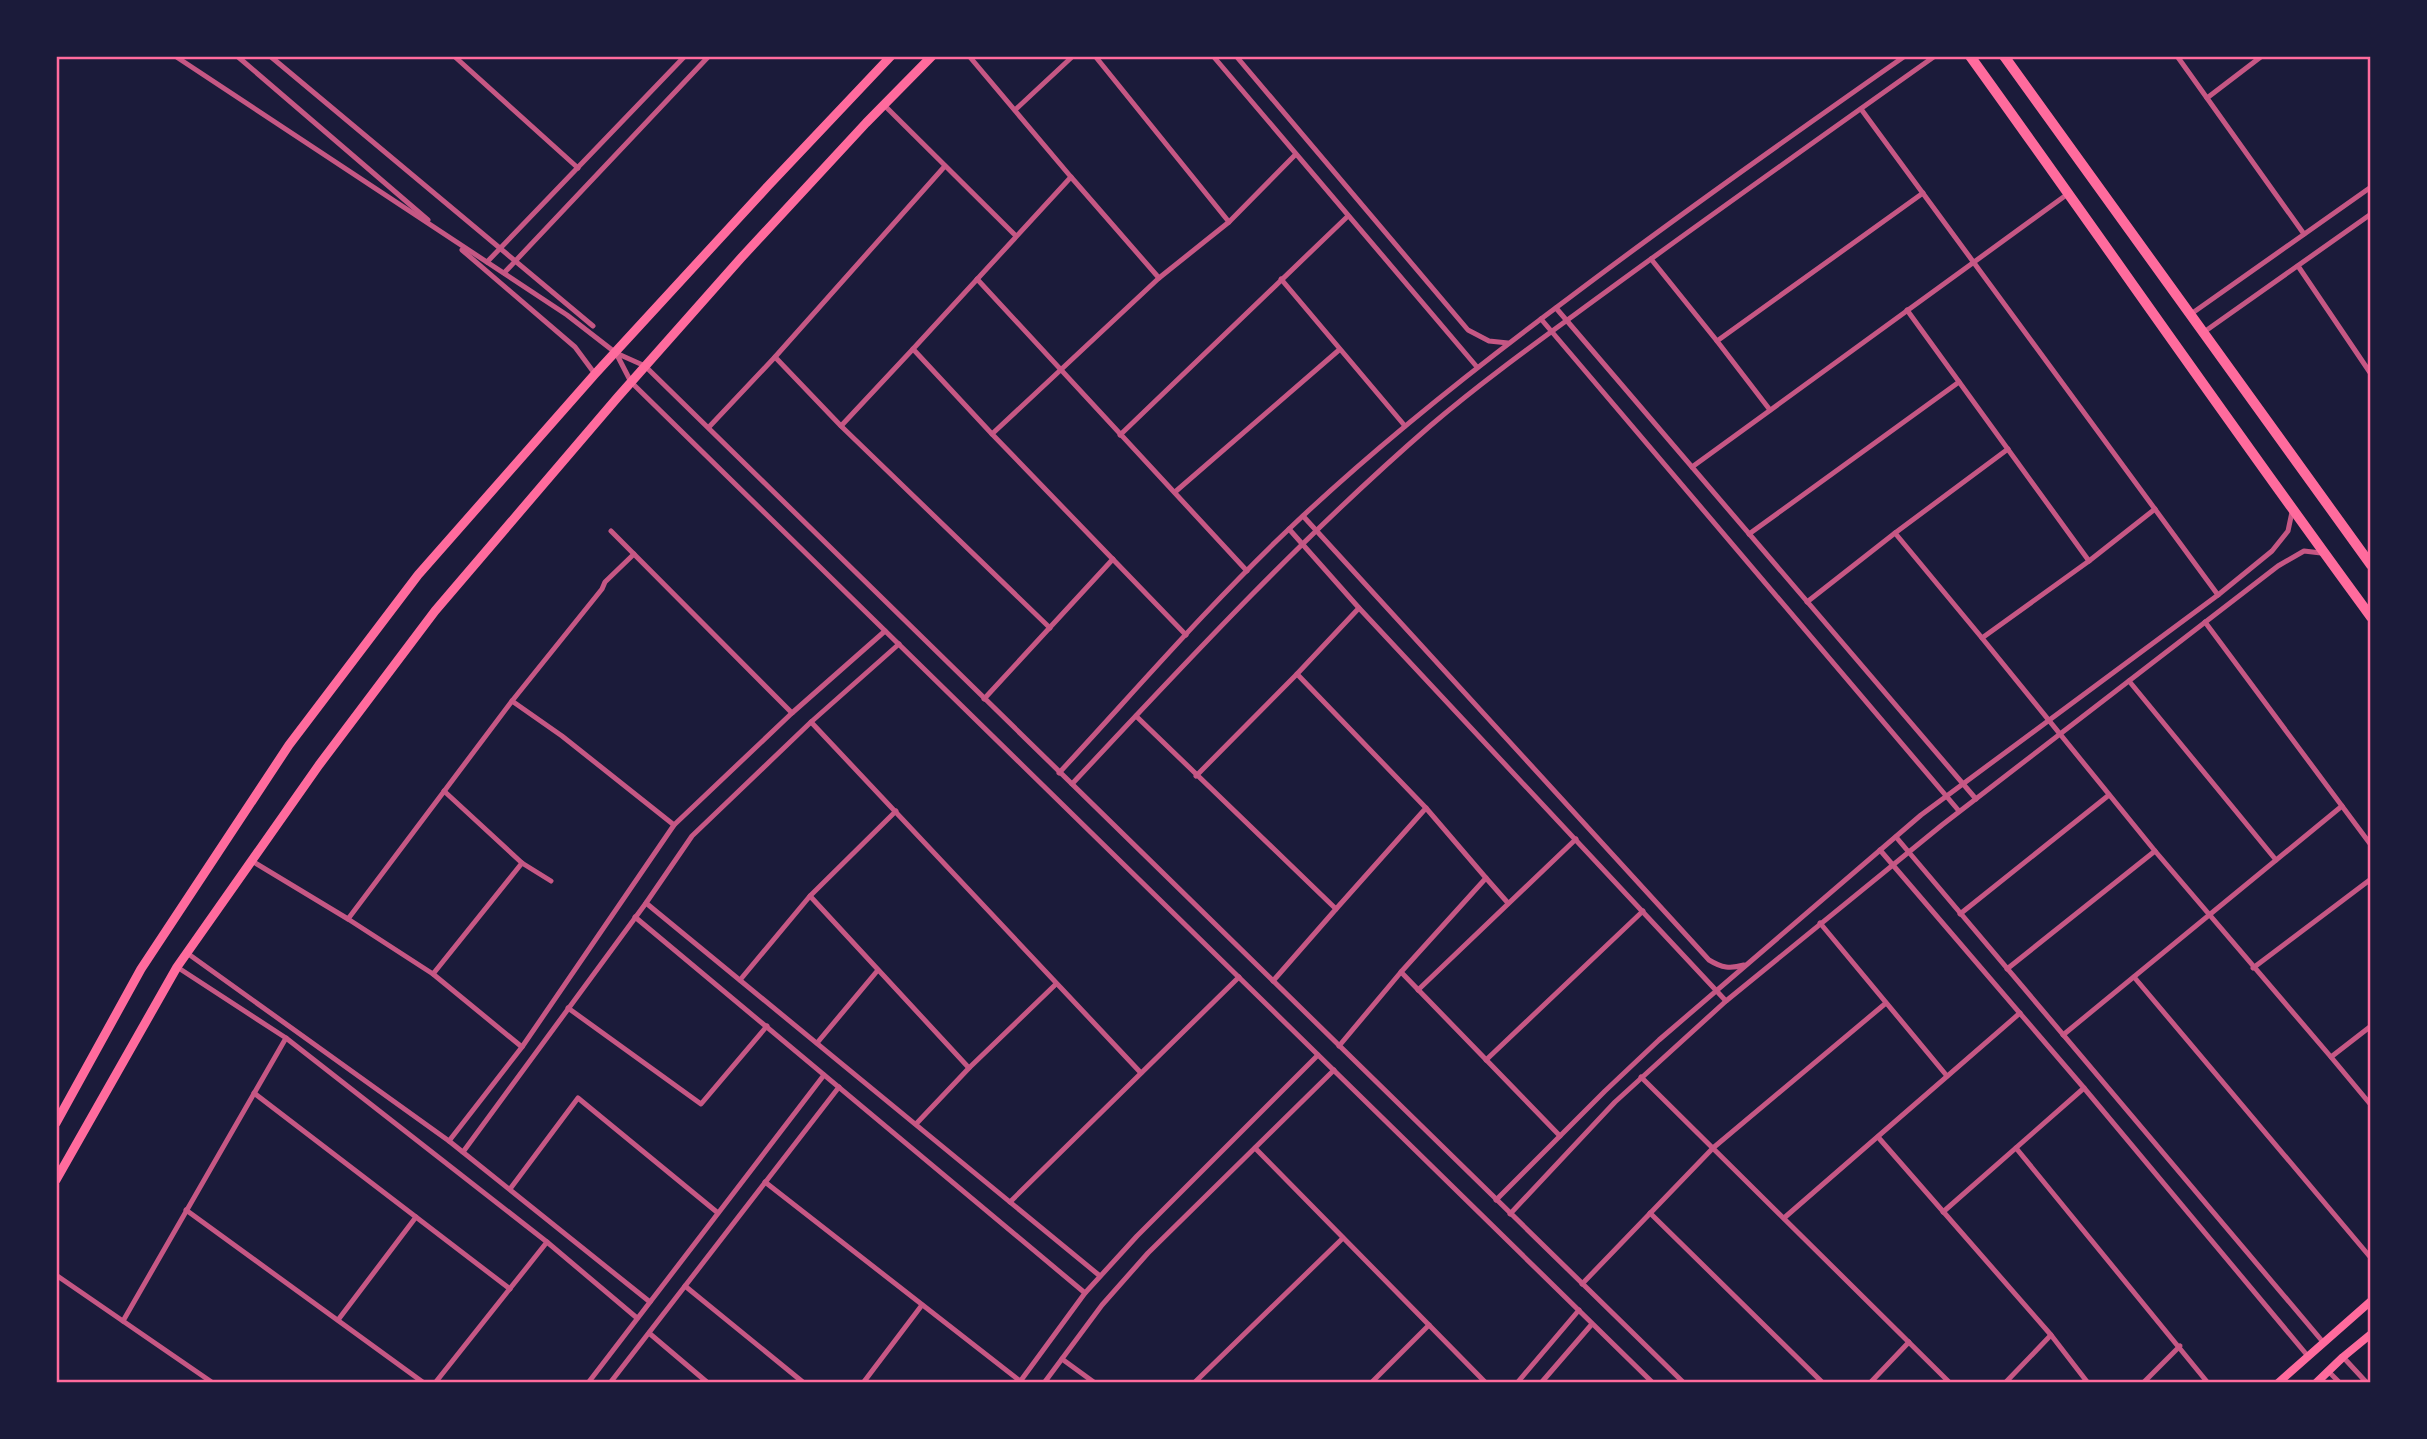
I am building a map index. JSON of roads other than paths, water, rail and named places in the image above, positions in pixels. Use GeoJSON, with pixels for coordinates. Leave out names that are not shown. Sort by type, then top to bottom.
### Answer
{"type":"FeatureCollection","features":[{"type":"Feature","properties":{"kind":"highway"},"geometry":{"type":"LineString","coordinates":[[1970,56],[2371,617]]}},
{"type":"Feature","properties":{"kind":"highway"},"geometry":{"type":"LineString","coordinates":[[2004,56],[2371,565]]}},
{"type":"Feature","properties":{"kind":"main road"},"geometry":{"type":"LineString","coordinates":[[56,1123],[141,969],[289,745],[418,575],[595,374],[891,56]]}},
{"type":"Feature","properties":{"kind":"main road"},"geometry":{"type":"LineString","coordinates":[[56,1180],[177,967],[319,765],[435,611],[750,248],[932,56]]}},
{"type":"Feature","properties":{"kind":"main road"},"geometry":{"type":"LineString","coordinates":[[2278,1383],[2371,1301]]}},
{"type":"Feature","properties":{"kind":"main road"},"geometry":{"type":"LineString","coordinates":[[2316,1383],[2371,1334]]}},
{"type":"Feature","properties":{"kind":"street"},"geometry":{"type":"LineString","coordinates":[[172,56],[567,315],[615,353],[645,366],[1684,1383]]}},
{"type":"Feature","properties":{"kind":"street"},"geometry":{"type":"LineString","coordinates":[[237,56],[575,347],[595,374]]}},
{"type":"Feature","properties":{"kind":"street"},"geometry":{"type":"LineString","coordinates":[[270,56],[593,326]]}},
{"type":"Feature","properties":{"kind":"street"},"geometry":{"type":"LineString","coordinates":[[454,56],[578,168]]}},
{"type":"Feature","properties":{"kind":"street"},"geometry":{"type":"LineString","coordinates":[[487,262],[685,56]]}},
{"type":"Feature","properties":{"kind":"street"},"geometry":{"type":"LineString","coordinates":[[504,273],[709,56]]}},
{"type":"Feature","properties":{"kind":"street"},"geometry":{"type":"LineString","coordinates":[[969,56],[1159,278]]}},
{"type":"Feature","properties":{"kind":"street"},"geometry":{"type":"LineString","coordinates":[[1015,110],[1073,56]]}},
{"type":"Feature","properties":{"kind":"street"},"geometry":{"type":"LineString","coordinates":[[1095,56],[1229,222]]}},
{"type":"Feature","properties":{"kind":"street"},"geometry":{"type":"LineString","coordinates":[[1213,56],[1477,367]]}},
{"type":"Feature","properties":{"kind":"street"},"geometry":{"type":"LineString","coordinates":[[1236,56],[1468,330],[1489,341],[1508,343]]}},
{"type":"Feature","properties":{"kind":"street"},"geometry":{"type":"LineString","coordinates":[[1059,773],[1247,571],[1303,516],[1405,426],[1508,343],[1704,196],[1905,56]]}},
{"type":"Feature","properties":{"kind":"street"},"geometry":{"type":"LineString","coordinates":[[1072,784],[1225,621],[1316,530],[1432,424],[1651,259],[1935,56]]}},
{"type":"Feature","properties":{"kind":"street"},"geometry":{"type":"LineString","coordinates":[[2177,56],[2304,234]]}},
{"type":"Feature","properties":{"kind":"street"},"geometry":{"type":"LineString","coordinates":[[2207,98],[2262,56]]}},
{"type":"Feature","properties":{"kind":"street"},"geometry":{"type":"LineString","coordinates":[[884,105],[1016,236]]}},
{"type":"Feature","properties":{"kind":"street"},"geometry":{"type":"LineString","coordinates":[[1861,109],[2218,595]]}},
{"type":"Feature","properties":{"kind":"street"},"geometry":{"type":"LineString","coordinates":[[992,434],[1159,278],[1229,222],[1296,155]]}},
{"type":"Feature","properties":{"kind":"street"},"geometry":{"type":"LineString","coordinates":[[709,428],[775,358],[945,166]]}},
{"type":"Feature","properties":{"kind":"street"},"geometry":{"type":"LineString","coordinates":[[842,426],[1071,177]]}},
{"type":"Feature","properties":{"kind":"street"},"geometry":{"type":"LineString","coordinates":[[2190,314],[2371,187]]}},
{"type":"Feature","properties":{"kind":"street"},"geometry":{"type":"LineString","coordinates":[[1717,341],[1923,193]]}},
{"type":"Feature","properties":{"kind":"street"},"geometry":{"type":"LineString","coordinates":[[1692,467],[2068,193]]}},
{"type":"Feature","properties":{"kind":"street"},"geometry":{"type":"LineString","coordinates":[[2204,332],[2371,214]]}},
{"type":"Feature","properties":{"kind":"street"},"geometry":{"type":"LineString","coordinates":[[1120,435],[1348,216]]}},
{"type":"Feature","properties":{"kind":"street"},"geometry":{"type":"LineString","coordinates":[[1651,259],[1770,410]]}},
{"type":"Feature","properties":{"kind":"street"},"geometry":{"type":"LineString","coordinates":[[2298,266],[2371,374]]}},
{"type":"Feature","properties":{"kind":"street"},"geometry":{"type":"LineString","coordinates":[[977,279],[1247,571]]}},
{"type":"Feature","properties":{"kind":"street"},"geometry":{"type":"LineString","coordinates":[[1281,279],[1405,426]]}},
{"type":"Feature","properties":{"kind":"street"},"geometry":{"type":"LineString","coordinates":[[1556,307],[1976,799]]}},
{"type":"Feature","properties":{"kind":"street"},"geometry":{"type":"LineString","coordinates":[[1907,310],[2089,562]]}},
{"type":"Feature","properties":{"kind":"street"},"geometry":{"type":"LineString","coordinates":[[1541,318],[1959,811]]}},
{"type":"Feature","properties":{"kind":"street"},"geometry":{"type":"LineString","coordinates":[[913,349],[1186,635]]}},
{"type":"Feature","properties":{"kind":"street"},"geometry":{"type":"LineString","coordinates":[[1175,492],[1339,350]]}},
{"type":"Feature","properties":{"kind":"street"},"geometry":{"type":"LineString","coordinates":[[615,353],[631,382],[1653,1383]]}},
{"type":"Feature","properties":{"kind":"street"},"geometry":{"type":"LineString","coordinates":[[775,358],[1050,628]]}},
{"type":"Feature","properties":{"kind":"street"},"geometry":{"type":"LineString","coordinates":[[1749,534],[1959,382]]}},
{"type":"Feature","properties":{"kind":"street"},"geometry":{"type":"LineString","coordinates":[[1807,602],[2008,449]]}},
{"type":"Feature","properties":{"kind":"street"},"geometry":{"type":"LineString","coordinates":[[1982,638],[2089,562],[2155,509]]}},
{"type":"Feature","properties":{"kind":"street"},"geometry":{"type":"LineString","coordinates":[[1496,1200],[1650,1049],[1896,837],[1963,783],[2218,595],[2277,547],[2288,531],[2292,509]]}},
{"type":"Feature","properties":{"kind":"street"},"geometry":{"type":"LineString","coordinates":[[1303,516],[1709,960],[1721,967],[1732,968],[1748,964]]}},
{"type":"Feature","properties":{"kind":"street"},"geometry":{"type":"LineString","coordinates":[[1289,529],[1359,608],[1726,1001]]}},
{"type":"Feature","properties":{"kind":"street"},"geometry":{"type":"LineString","coordinates":[[611,531],[792,713]]}},
{"type":"Feature","properties":{"kind":"street"},"geometry":{"type":"LineString","coordinates":[[1895,533],[2155,851],[2371,1105]]}},
{"type":"Feature","properties":{"kind":"street"},"geometry":{"type":"LineString","coordinates":[[2277,547],[2287,561]]}},
{"type":"Feature","properties":{"kind":"street"},"geometry":{"type":"LineString","coordinates":[[1510,1214],[1641,1077],[1726,1001],[1820,923],[1959,811],[2287,561],[2304,551],[2325,554]]}},
{"type":"Feature","properties":{"kind":"street"},"geometry":{"type":"LineString","coordinates":[[348,919],[605,582],[634,554]]}},
{"type":"Feature","properties":{"kind":"street"},"geometry":{"type":"LineString","coordinates":[[984,699],[1113,559]]}},
{"type":"Feature","properties":{"kind":"street"},"geometry":{"type":"LineString","coordinates":[[1196,776],[1359,608]]}},
{"type":"Feature","properties":{"kind":"street"},"geometry":{"type":"LineString","coordinates":[[2205,622],[2371,845]]}},
{"type":"Feature","properties":{"kind":"street"},"geometry":{"type":"LineString","coordinates":[[449,1141],[522,1047],[674,825],[792,713],[885,631]]}},
{"type":"Feature","properties":{"kind":"street"},"geometry":{"type":"LineString","coordinates":[[463,1152],[692,836],[811,722],[899,644]]}},
{"type":"Feature","properties":{"kind":"street"},"geometry":{"type":"LineString","coordinates":[[1297,674],[1426,808],[1508,903]]}},
{"type":"Feature","properties":{"kind":"street"},"geometry":{"type":"LineString","coordinates":[[2129,681],[2276,860]]}},
{"type":"Feature","properties":{"kind":"street"},"geometry":{"type":"LineString","coordinates":[[512,701],[562,736],[674,825]]}},
{"type":"Feature","properties":{"kind":"street"},"geometry":{"type":"LineString","coordinates":[[1136,716],[1336,909]]}},
{"type":"Feature","properties":{"kind":"street"},"geometry":{"type":"LineString","coordinates":[[811,722],[1141,1073]]}},
{"type":"Feature","properties":{"kind":"street"},"geometry":{"type":"LineString","coordinates":[[444,791],[522,863],[551,881]]}},
{"type":"Feature","properties":{"kind":"street"},"geometry":{"type":"LineString","coordinates":[[1961,914],[2109,795]]}},
{"type":"Feature","properties":{"kind":"street"},"geometry":{"type":"LineString","coordinates":[[2063,1035],[2342,806]]}},
{"type":"Feature","properties":{"kind":"street"},"geometry":{"type":"LineString","coordinates":[[1273,981],[1426,808]]}},
{"type":"Feature","properties":{"kind":"street"},"geometry":{"type":"LineString","coordinates":[[740,980],[810,896],[896,811]]}},
{"type":"Feature","properties":{"kind":"street"},"geometry":{"type":"LineString","coordinates":[[1896,837],[2323,1342]]}},
{"type":"Feature","properties":{"kind":"street"},"geometry":{"type":"LineString","coordinates":[[1418,990],[1576,839]]}},
{"type":"Feature","properties":{"kind":"street"},"geometry":{"type":"LineString","coordinates":[[1881,850],[2307,1355]]}},
{"type":"Feature","properties":{"kind":"street"},"geometry":{"type":"LineString","coordinates":[[2007,969],[2155,851]]}},
{"type":"Feature","properties":{"kind":"street"},"geometry":{"type":"LineString","coordinates":[[252,861],[433,974],[522,1047]]}},
{"type":"Feature","properties":{"kind":"street"},"geometry":{"type":"LineString","coordinates":[[433,974],[522,863]]}},
{"type":"Feature","properties":{"kind":"street"},"geometry":{"type":"LineString","coordinates":[[1339,1046],[1486,877]]}},
{"type":"Feature","properties":{"kind":"street"},"geometry":{"type":"LineString","coordinates":[[2253,968],[2371,879]]}},
{"type":"Feature","properties":{"kind":"street"},"geometry":{"type":"LineString","coordinates":[[810,896],[969,1068]]}},
{"type":"Feature","properties":{"kind":"street"},"geometry":{"type":"LineString","coordinates":[[646,903],[1100,1276]]}},
{"type":"Feature","properties":{"kind":"street"},"geometry":{"type":"LineString","coordinates":[[1486,1060],[1643,911]]}},
{"type":"Feature","properties":{"kind":"street"},"geometry":{"type":"LineString","coordinates":[[635,918],[1085,1293]]}},
{"type":"Feature","properties":{"kind":"street"},"geometry":{"type":"LineString","coordinates":[[1820,923],[1947,1076]]}},
{"type":"Feature","properties":{"kind":"street"},"geometry":{"type":"LineString","coordinates":[[187,953],[449,1141],[650,1302]]}},
{"type":"Feature","properties":{"kind":"street"},"geometry":{"type":"LineString","coordinates":[[177,967],[286,1038],[547,1242],[637,1318]]}},
{"type":"Feature","properties":{"kind":"street"},"geometry":{"type":"LineString","coordinates":[[817,1043],[878,970]]}},
{"type":"Feature","properties":{"kind":"street"},"geometry":{"type":"LineString","coordinates":[[1401,972],[1560,1136]]}},
{"type":"Feature","properties":{"kind":"street"},"geometry":{"type":"LineString","coordinates":[[1010,1202],[1239,977]]}},
{"type":"Feature","properties":{"kind":"street"},"geometry":{"type":"LineString","coordinates":[[2134,977],[2371,1258]]}},
{"type":"Feature","properties":{"kind":"street"},"geometry":{"type":"LineString","coordinates":[[916,1124],[969,1068],[1056,984]]}},
{"type":"Feature","properties":{"kind":"street"},"geometry":{"type":"LineString","coordinates":[[1581,1283],[1713,1148],[1886,1003]]}},
{"type":"Feature","properties":{"kind":"street"},"geometry":{"type":"LineString","coordinates":[[568,1008],[701,1104],[767,1026]]}},
{"type":"Feature","properties":{"kind":"street"},"geometry":{"type":"LineString","coordinates":[[1784,1219],[2020,1013]]}},
{"type":"Feature","properties":{"kind":"street"},"geometry":{"type":"LineString","coordinates":[[2331,1057],[2371,1026]]}},
{"type":"Feature","properties":{"kind":"street"},"geometry":{"type":"LineString","coordinates":[[123,1321],[286,1038]]}},
{"type":"Feature","properties":{"kind":"street"},"geometry":{"type":"LineString","coordinates":[[765,1182],[1019,1382],[1100,1276],[1318,1055]]}},
{"type":"Feature","properties":{"kind":"street"},"geometry":{"type":"LineString","coordinates":[[1044,1383],[1102,1305],[1149,1253],[1334,1070]]}},
{"type":"Feature","properties":{"kind":"street"},"geometry":{"type":"LineString","coordinates":[[588,1383],[824,1074]]}},
{"type":"Feature","properties":{"kind":"street"},"geometry":{"type":"LineString","coordinates":[[1641,1077],[1950,1383]]}},
{"type":"Feature","properties":{"kind":"street"},"geometry":{"type":"LineString","coordinates":[[610,1383],[839,1087]]}},
{"type":"Feature","properties":{"kind":"street"},"geometry":{"type":"LineString","coordinates":[[1943,1212],[2084,1088]]}},
{"type":"Feature","properties":{"kind":"street"},"geometry":{"type":"LineString","coordinates":[[254,1093],[510,1289]]}},
{"type":"Feature","properties":{"kind":"street"},"geometry":{"type":"LineString","coordinates":[[510,1189],[578,1098],[718,1213]]}},
{"type":"Feature","properties":{"kind":"street"},"geometry":{"type":"LineString","coordinates":[[1878,1137],[2051,1335],[2088,1383]]}},
{"type":"Feature","properties":{"kind":"street"},"geometry":{"type":"LineString","coordinates":[[1255,1148],[1486,1383]]}},
{"type":"Feature","properties":{"kind":"street"},"geometry":{"type":"LineString","coordinates":[[2016,1148],[2208,1383]]}},
{"type":"Feature","properties":{"kind":"street"},"geometry":{"type":"LineString","coordinates":[[186,1210],[424,1383]]}},
{"type":"Feature","properties":{"kind":"street"},"geometry":{"type":"LineString","coordinates":[[1650,1213],[1823,1383]]}},
{"type":"Feature","properties":{"kind":"street"},"geometry":{"type":"LineString","coordinates":[[338,1320],[416,1217]]}},
{"type":"Feature","properties":{"kind":"street"},"geometry":{"type":"LineString","coordinates":[[1194,1383],[1343,1238]]}},
{"type":"Feature","properties":{"kind":"street"},"geometry":{"type":"LineString","coordinates":[[435,1383],[547,1242]]}},
{"type":"Feature","properties":{"kind":"street"},"geometry":{"type":"LineString","coordinates":[[56,1275],[213,1383]]}},
{"type":"Feature","properties":{"kind":"street"},"geometry":{"type":"LineString","coordinates":[[685,1286],[804,1383]]}},
{"type":"Feature","properties":{"kind":"street"},"geometry":{"type":"LineString","coordinates":[[863,1383],[922,1305]]}},
{"type":"Feature","properties":{"kind":"street"},"geometry":{"type":"LineString","coordinates":[[1517,1383],[1579,1310]]}},
{"type":"Feature","properties":{"kind":"street"},"geometry":{"type":"LineString","coordinates":[[1541,1383],[1592,1324]]}},
{"type":"Feature","properties":{"kind":"street"},"geometry":{"type":"LineString","coordinates":[[1371,1383],[1429,1325]]}},
{"type":"Feature","properties":{"kind":"street"},"geometry":{"type":"LineString","coordinates":[[649,1333],[708,1383]]}},
{"type":"Feature","properties":{"kind":"street"},"geometry":{"type":"LineString","coordinates":[[2005,1383],[2051,1335]]}},
{"type":"Feature","properties":{"kind":"street"},"geometry":{"type":"LineString","coordinates":[[1870,1383],[1909,1342]]}},
{"type":"Feature","properties":{"kind":"street"},"geometry":{"type":"LineString","coordinates":[[2143,1383],[2180,1346]]}},
{"type":"Feature","properties":{"kind":"street"},"geometry":{"type":"LineString","coordinates":[[2343,1357],[2367,1383]]}},
{"type":"Feature","properties":{"kind":"street"},"geometry":{"type":"LineString","coordinates":[[1062,1359],[1095,1383]]}},
{"type":"Feature","properties":{"kind":"street"},"geometry":{"type":"LineString","coordinates":[[2328,1371],[2340,1383]]}}]}
